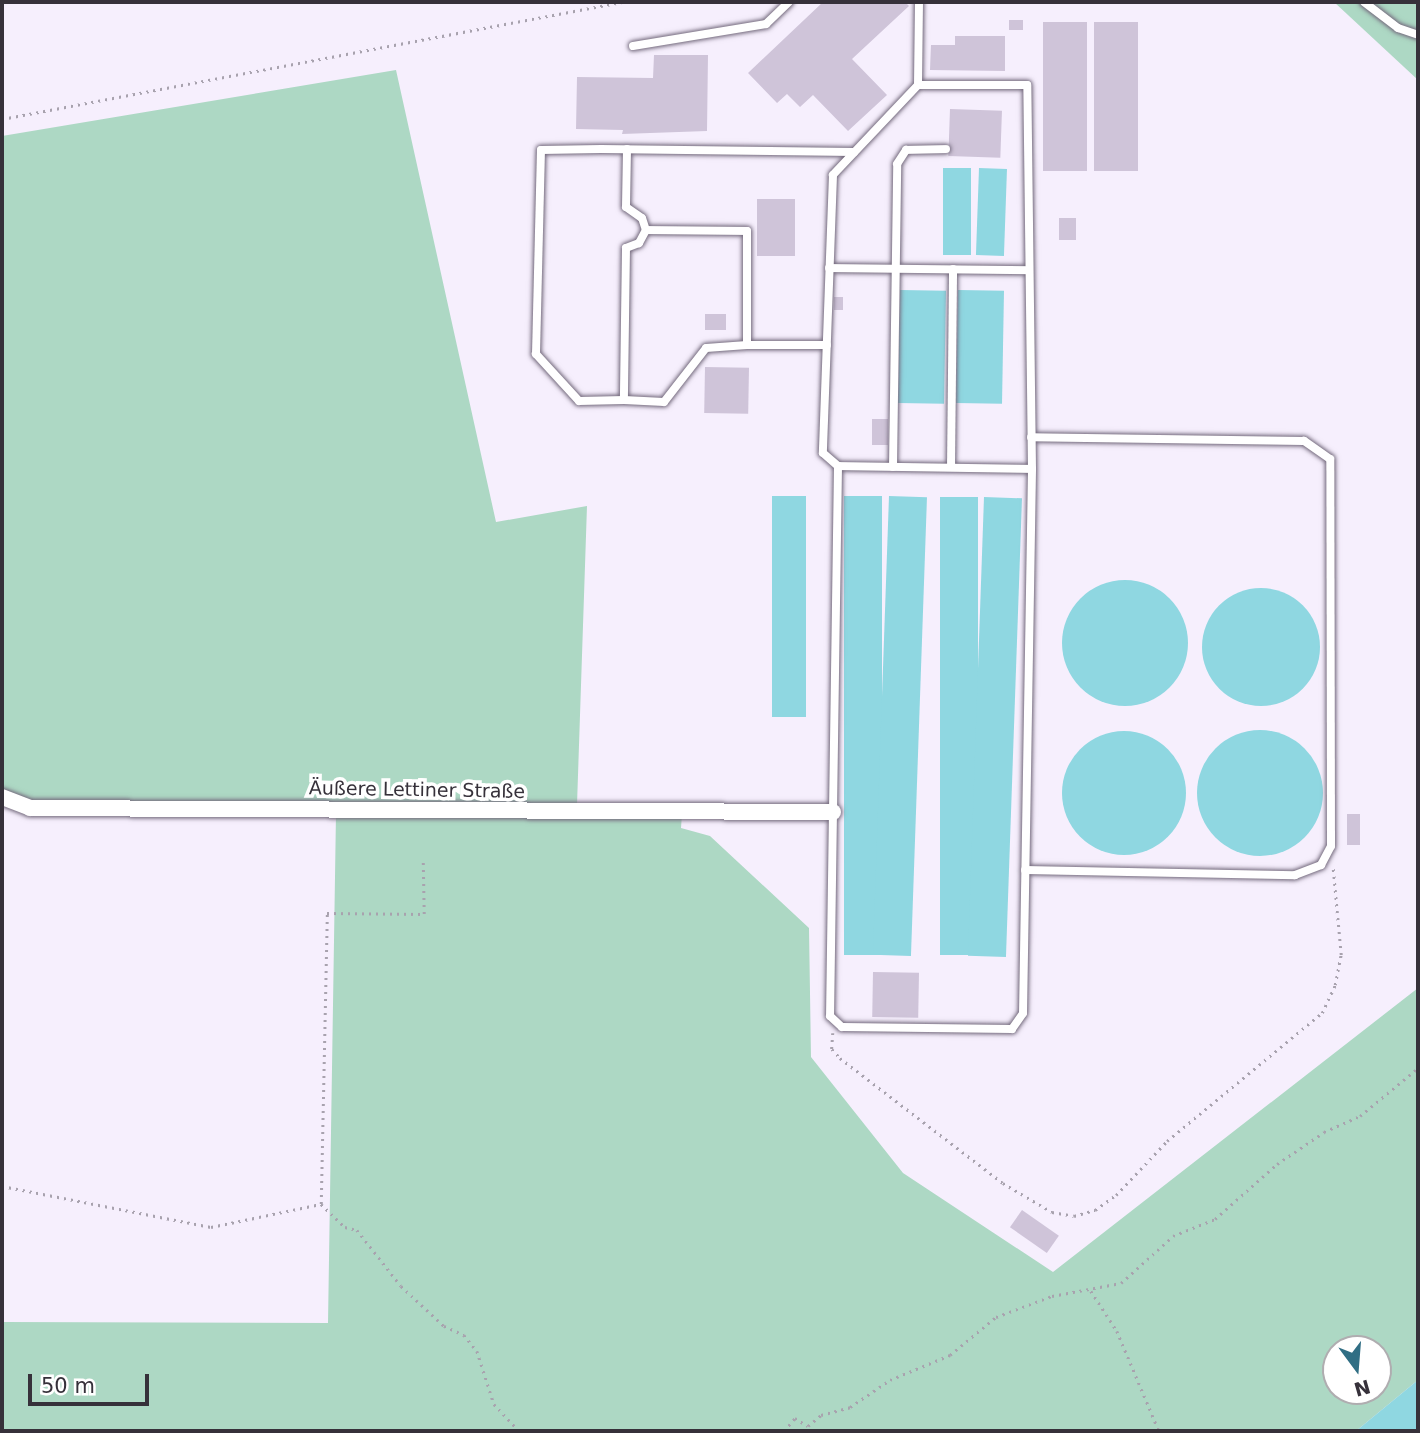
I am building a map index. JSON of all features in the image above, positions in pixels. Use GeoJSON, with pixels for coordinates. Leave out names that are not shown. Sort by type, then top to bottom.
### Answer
{"type":"FeatureCollection","features":[{"type":"Feature","properties":{"kind":"street","name":"Äußere Lettiner Straße"},"geometry":{"type":"LineString","coordinates":[[2,797],[30,808],[834,812]]}},
{"type":"Feature","properties":{"kind":"lane"},"geometry":{"type":"LineString","coordinates":[[633,46],[766,23],[789,2]]}},
{"type":"Feature","properties":{"kind":"lane"},"geometry":{"type":"LineString","coordinates":[[919,2],[918,85],[833,175],[823,453],[838,466],[1032,469]]}},
{"type":"Feature","properties":{"kind":"lane"},"geometry":{"type":"LineString","coordinates":[[1364,2],[1398,28],[1418,35]]}},
{"type":"Feature","properties":{"kind":"lane"},"geometry":{"type":"LineString","coordinates":[[838,466],[833,1023],[842,1027],[1012,1029],[1020,1023],[1032,469],[1027,85],[918,85]]}},
{"type":"Feature","properties":{"kind":"lane"},"geometry":{"type":"LineString","coordinates":[[624,400],[626,248],[639,243],[646,230],[642,218],[626,207],[627,149]]}},
{"type":"Feature","properties":{"kind":"lane"},"geometry":{"type":"LineString","coordinates":[[893,467],[897,164],[906,149],[946,149]]}},
{"type":"Feature","properties":{"kind":"lane"},"geometry":{"type":"LineString","coordinates":[[827,345],[706,348],[664,402],[579,401],[537,354],[541,150],[854,152]]}},
{"type":"Feature","properties":{"kind":"lane"},"geometry":{"type":"LineString","coordinates":[[646,230],[747,231],[747,345]]}},
{"type":"Feature","properties":{"kind":"lane"},"geometry":{"type":"LineString","coordinates":[[830,268],[1029,270]]}},
{"type":"Feature","properties":{"kind":"lane"},"geometry":{"type":"LineString","coordinates":[[951,467],[953,269]]}},
{"type":"Feature","properties":{"kind":"lane"},"geometry":{"type":"LineString","coordinates":[[1025,870],[1295,874],[1321,865],[1331,846],[1330,458],[1304,441],[1031,437]]}},
{"type":"Feature","properties":{"kind":"path"},"geometry":{"type":"LineString","coordinates":[[587,2],[590,8]]}},
{"type":"Feature","properties":{"kind":"path"},"geometry":{"type":"LineString","coordinates":[[2,119],[622,2]]}},
{"type":"Feature","properties":{"kind":"path"},"geometry":{"type":"LineString","coordinates":[[833,1023],[832,1049],[840,1058],[1003,1183],[1052,1212],[1074,1216],[1095,1210],[1116,1195],[1167,1141],[1322,1013],[1335,985],[1341,955],[1331,846]]}},
{"type":"Feature","properties":{"kind":"path"},"geometry":{"type":"LineString","coordinates":[[424,860],[424,914],[327,913],[321,1204],[345,1227],[357,1230],[401,1286],[444,1326],[464,1335],[477,1351],[494,1404],[519,1431]]}},
{"type":"Feature","properties":{"kind":"path"},"geometry":{"type":"LineString","coordinates":[[784,1431],[795,1418],[808,1426],[821,1415],[850,1407],[890,1380],[950,1355],[996,1317],[1052,1296],[1091,1291],[1121,1283],[1173,1236],[1215,1219],[1276,1164],[1324,1132],[1360,1116],[1418,1068]]}},
{"type":"Feature","properties":{"kind":"path"},"geometry":{"type":"LineString","coordinates":[[2,1186],[211,1227],[321,1204]]}},
{"type":"Feature","properties":{"kind":"path"},"geometry":{"type":"LineString","coordinates":[[1091,1291],[1118,1331],[1159,1431]]}},
{"type":"Feature","properties":{"kind":"green space"},"geometry":{"type":"Polygon","coordinates":[[[1334,2],[1418,2],[1418,80],[1334,2]]]}},
{"type":"Feature","properties":{"kind":"green space"},"geometry":{"type":"Polygon","coordinates":[[[396,70],[496,522],[587,506],[577,805],[682,814],[681,828],[710,836],[809,928],[811,1057],[903,1173],[1053,1272],[1418,988],[1418,1380],[1392,1401],[1392,1335],[1322,1335],[1322,1405],[1388,1405],[1356,1431],[2,1431],[2,1322],[328,1323],[336,813],[35,804],[2,794],[2,136],[396,70]]]}},
{"type":"Feature","properties":{"kind":"water"},"geometry":{"type":"Polygon","coordinates":[[[943,168],[971,168],[971,255],[943,255],[943,168]]]}},
{"type":"Feature","properties":{"kind":"water"},"geometry":{"type":"Polygon","coordinates":[[[979,168],[1007,169],[1004,256],[976,255],[979,168]]]}},
{"type":"Feature","properties":{"kind":"water"},"geometry":{"type":"Polygon","coordinates":[[[900,290],[946,291],[944,404],[898,403],[900,290]]]}},
{"type":"Feature","properties":{"kind":"water"},"geometry":{"type":"Polygon","coordinates":[[[958,290],[1004,291],[1002,404],[956,403],[958,290]]]}},
{"type":"Feature","properties":{"kind":"water"},"geometry":{"type":"Polygon","coordinates":[[[772,496],[806,496],[806,717],[772,717],[772,496]]]}},
{"type":"Feature","properties":{"kind":"water"},"geometry":{"type":"Polygon","coordinates":[[[844,496],[882,496],[882,955],[844,955],[844,496]]]}},
{"type":"Feature","properties":{"kind":"water"},"geometry":{"type":"Polygon","coordinates":[[[889,496],[927,497],[911,956],[873,955],[889,496]]]}},
{"type":"Feature","properties":{"kind":"water"},"geometry":{"type":"Polygon","coordinates":[[[940,497],[978,497],[978,955],[940,955],[940,497]]]}},
{"type":"Feature","properties":{"kind":"water"},"geometry":{"type":"Polygon","coordinates":[[[984,497],[1022,498],[1006,957],[968,956],[984,497]]]}},
{"type":"Feature","properties":{"kind":"water"},"geometry":{"type":"Polygon","coordinates":[[[1125,580],[1149,585],[1169,599],[1183,619],[1188,643],[1183,667],[1169,687],[1149,701],[1125,706],[1101,701],[1081,687],[1067,667],[1062,643],[1067,619],[1081,599],[1101,585],[1125,580]]]}},
{"type":"Feature","properties":{"kind":"water"},"geometry":{"type":"Polygon","coordinates":[[[1261,588],[1283,593],[1303,605],[1315,625],[1320,647],[1315,669],[1303,689],[1283,701],[1261,706],[1239,701],[1219,689],[1207,669],[1202,647],[1207,625],[1219,605],[1239,593],[1261,588]]]}},
{"type":"Feature","properties":{"kind":"water"},"geometry":{"type":"Polygon","coordinates":[[[1260,730],[1284,735],[1304,749],[1318,769],[1323,793],[1318,817],[1304,837],[1284,851],[1260,856],[1236,851],[1216,837],[1202,817],[1197,793],[1202,769],[1216,749],[1236,735],[1260,730]]]}},
{"type":"Feature","properties":{"kind":"water"},"geometry":{"type":"Polygon","coordinates":[[[1124,731],[1148,736],[1168,749],[1181,769],[1186,793],[1181,817],[1168,837],[1148,850],[1124,855],[1100,850],[1080,837],[1067,817],[1062,793],[1067,769],[1080,749],[1100,736],[1124,731]]]}},
{"type":"Feature","properties":{"kind":"water"},"geometry":{"type":"Polygon","coordinates":[[[1418,1380],[1418,1431],[1356,1431],[1388,1405],[1392,1405],[1392,1401],[1418,1380]]]}},
{"type":"Feature","properties":{"kind":"building"},"geometry":{"type":"Polygon","coordinates":[[[823,2],[905,2],[909,6],[852,59],[887,95],[848,131],[813,95],[800,107],[787,94],[777,103],[748,73],[823,2]]]}},
{"type":"Feature","properties":{"kind":"building"},"geometry":{"type":"Polygon","coordinates":[[[1009,20],[1023,20],[1023,30],[1009,30],[1009,20]]]}},
{"type":"Feature","properties":{"kind":"building"},"geometry":{"type":"Polygon","coordinates":[[[1043,22],[1087,22],[1087,171],[1043,171],[1043,22]]]}},
{"type":"Feature","properties":{"kind":"building"},"geometry":{"type":"Polygon","coordinates":[[[1094,22],[1138,22],[1138,171],[1094,171],[1094,22]]]}},
{"type":"Feature","properties":{"kind":"building"},"geometry":{"type":"Polygon","coordinates":[[[955,36],[1005,36],[1005,71],[930,70],[931,45],[955,45],[955,36]]]}},
{"type":"Feature","properties":{"kind":"building"},"geometry":{"type":"Polygon","coordinates":[[[654,55],[708,55],[707,131],[622,134],[623,130],[576,129],[577,77],[653,78],[654,55]]]}},
{"type":"Feature","properties":{"kind":"building"},"geometry":{"type":"Polygon","coordinates":[[[950,109],[1002,111],[1000,158],[948,156],[950,109]]]}},
{"type":"Feature","properties":{"kind":"building"},"geometry":{"type":"Polygon","coordinates":[[[757,199],[795,199],[795,256],[757,256],[757,199]]]}},
{"type":"Feature","properties":{"kind":"building"},"geometry":{"type":"Polygon","coordinates":[[[1059,218],[1076,218],[1076,240],[1059,240],[1059,218]]]}},
{"type":"Feature","properties":{"kind":"building"},"geometry":{"type":"Polygon","coordinates":[[[834,297],[843,297],[843,310],[834,310],[834,297]]]}},
{"type":"Feature","properties":{"kind":"building"},"geometry":{"type":"Polygon","coordinates":[[[705,314],[726,314],[726,330],[705,330],[705,314]]]}},
{"type":"Feature","properties":{"kind":"building"},"geometry":{"type":"Polygon","coordinates":[[[705,367],[749,368],[748,414],[704,413],[705,367]]]}},
{"type":"Feature","properties":{"kind":"building"},"geometry":{"type":"Polygon","coordinates":[[[872,419],[888,419],[888,445],[872,445],[872,419]]]}},
{"type":"Feature","properties":{"kind":"building"},"geometry":{"type":"Polygon","coordinates":[[[1347,814],[1360,814],[1360,845],[1347,845],[1347,814]]]}},
{"type":"Feature","properties":{"kind":"building"},"geometry":{"type":"Polygon","coordinates":[[[873,972],[919,973],[918,1018],[872,1017],[873,972]]]}},
{"type":"Feature","properties":{"kind":"building"},"geometry":{"type":"Polygon","coordinates":[[[1022,1210],[1059,1236],[1047,1253],[1010,1227],[1022,1210]]]}}]}
